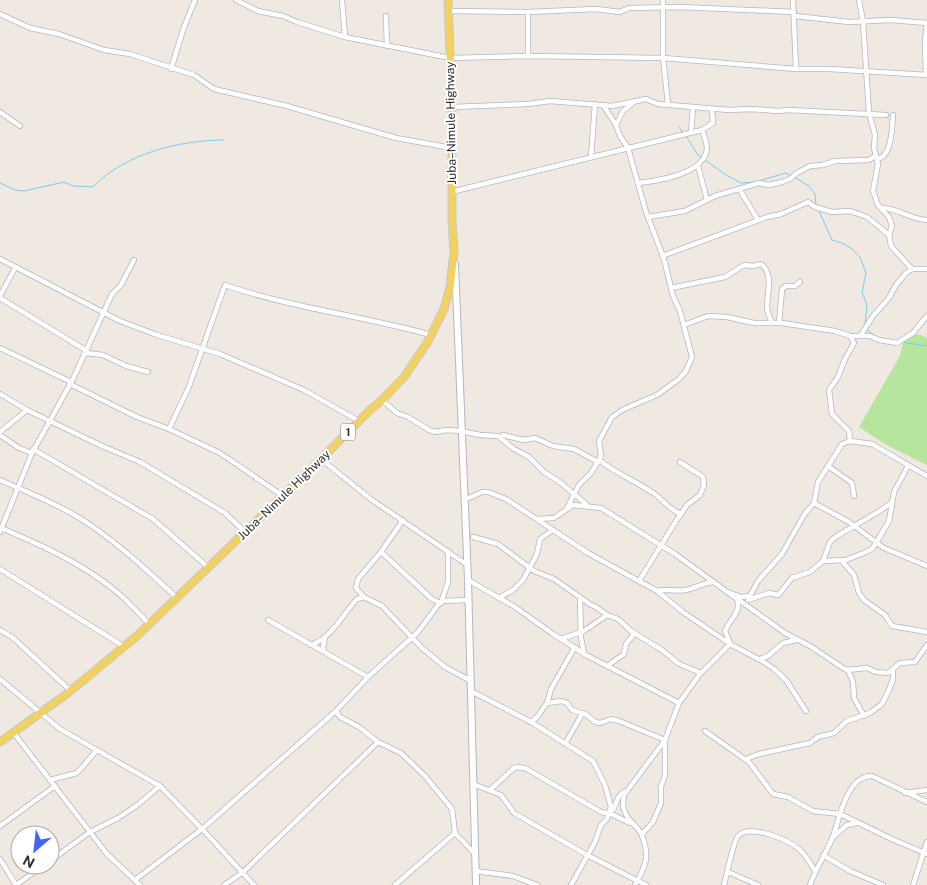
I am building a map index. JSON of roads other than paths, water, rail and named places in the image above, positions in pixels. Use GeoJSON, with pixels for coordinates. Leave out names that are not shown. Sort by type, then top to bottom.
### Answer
{"type":"FeatureCollection","features":[{"type":"Feature","properties":{"kind":"main road","name":"Juba–Nimule Highway"},"geometry":{"type":"LineString","coordinates":[[1,740],[71,691],[149,624],[209,568],[404,377],[431,335],[444,309],[450,287],[454,252],[448,0]]}},
{"type":"Feature","properties":{"kind":"main road"},"geometry":{"type":"LineString","coordinates":[[454,252],[468,580],[476,885]]}},
{"type":"Feature","properties":{"kind":"street"},"geometry":{"type":"LineString","coordinates":[[171,69],[195,0]]}},
{"type":"Feature","properties":{"kind":"street"},"geometry":{"type":"LineString","coordinates":[[236,0],[258,11],[283,16],[345,37],[450,58],[528,56],[663,58],[796,69],[866,70],[927,75],[925,41],[927,23],[891,20],[849,22],[794,14],[710,7],[629,8],[620,12],[596,9],[528,12],[448,11]]}},
{"type":"Feature","properties":{"kind":"street"},"geometry":{"type":"LineString","coordinates":[[342,0],[345,37]]}},
{"type":"Feature","properties":{"kind":"street"},"geometry":{"type":"LineString","coordinates":[[663,0],[663,58],[668,104]]}},
{"type":"Feature","properties":{"kind":"street"},"geometry":{"type":"LineString","coordinates":[[793,0],[796,69]]}},
{"type":"Feature","properties":{"kind":"street"},"geometry":{"type":"LineString","coordinates":[[860,0],[868,113],[875,135],[874,148],[877,157],[877,173],[872,190],[874,197],[889,217],[892,226],[889,235],[891,246],[912,269]]}},
{"type":"Feature","properties":{"kind":"street"},"geometry":{"type":"LineString","coordinates":[[528,12],[528,56]]}},
{"type":"Feature","properties":{"kind":"street"},"geometry":{"type":"LineString","coordinates":[[0,14],[30,28],[59,34],[104,50],[130,54],[194,75],[214,89],[287,106],[396,138],[452,148]]}},
{"type":"Feature","properties":{"kind":"street"},"geometry":{"type":"LineString","coordinates":[[386,16],[386,46]]}},
{"type":"Feature","properties":{"kind":"street"},"geometry":{"type":"LineString","coordinates":[[452,107],[528,104],[550,101],[603,106],[622,105],[646,99],[658,104],[712,109],[789,110],[886,115]]}},
{"type":"Feature","properties":{"kind":"street"},"geometry":{"type":"LineString","coordinates":[[616,125],[623,111],[635,101]]}},
{"type":"Feature","properties":{"kind":"street"},"geometry":{"type":"LineString","coordinates":[[591,157],[595,104]]}},
{"type":"Feature","properties":{"kind":"street"},"geometry":{"type":"LineString","coordinates":[[567,508],[578,485],[592,473],[598,461],[600,456],[599,441],[612,417],[624,409],[658,395],[684,374],[692,356],[628,148],[603,106]]}},
{"type":"Feature","properties":{"kind":"street"},"geometry":{"type":"LineString","coordinates":[[692,132],[694,107]]}},
{"type":"Feature","properties":{"kind":"street"},"geometry":{"type":"LineString","coordinates":[[451,192],[702,130],[713,123],[712,109]]}},
{"type":"Feature","properties":{"kind":"street"},"geometry":{"type":"LineString","coordinates":[[0,112],[20,126]]}},
{"type":"Feature","properties":{"kind":"street"},"geometry":{"type":"LineString","coordinates":[[648,217],[677,214],[707,200],[759,183],[768,185],[782,182],[810,166],[823,165],[835,160],[869,160],[877,157],[882,159],[886,154],[892,134],[893,115]]}},
{"type":"Feature","properties":{"kind":"street"},"geometry":{"type":"LineString","coordinates":[[638,183],[660,180],[698,166],[705,155],[707,147],[702,130]]}},
{"type":"Feature","properties":{"kind":"street"},"geometry":{"type":"LineString","coordinates":[[698,166],[707,200]]}},
{"type":"Feature","properties":{"kind":"street"},"geometry":{"type":"LineString","coordinates":[[740,190],[758,220]]}},
{"type":"Feature","properties":{"kind":"street"},"geometry":{"type":"LineString","coordinates":[[662,256],[758,220],[781,214],[808,202],[815,207],[832,212],[850,211],[867,217],[889,235]]}},
{"type":"Feature","properties":{"kind":"street"},"geometry":{"type":"LineString","coordinates":[[881,208],[891,208],[916,220],[927,220]]}},
{"type":"Feature","properties":{"kind":"street"},"geometry":{"type":"LineString","coordinates":[[0,259],[103,313],[150,332],[220,354],[304,390],[359,421]]}},
{"type":"Feature","properties":{"kind":"street"},"geometry":{"type":"LineString","coordinates":[[134,260],[121,285],[112,294],[71,383],[32,451],[1,529],[40,544],[103,581],[127,600],[149,624]]}},
{"type":"Feature","properties":{"kind":"street"},"geometry":{"type":"LineString","coordinates":[[671,288],[725,277],[744,265],[753,266],[761,264],[765,267],[769,282],[767,308],[772,323]]}},
{"type":"Feature","properties":{"kind":"street"},"geometry":{"type":"LineString","coordinates":[[15,268],[0,297],[86,352],[103,355],[126,366],[148,372]]}},
{"type":"Feature","properties":{"kind":"street"},"geometry":{"type":"LineString","coordinates":[[860,336],[873,316],[889,298],[899,281],[912,269],[927,269]]}},
{"type":"Feature","properties":{"kind":"street"},"geometry":{"type":"LineString","coordinates":[[778,323],[782,289],[786,286],[795,286],[800,282]]}},
{"type":"Feature","properties":{"kind":"street"},"geometry":{"type":"LineString","coordinates":[[168,429],[188,389],[225,285],[279,301],[352,315],[431,335]]}},
{"type":"Feature","properties":{"kind":"street"},"geometry":{"type":"LineString","coordinates":[[684,325],[712,316],[727,317],[754,323],[778,323],[835,331],[850,336],[870,336],[879,340],[898,343],[913,333],[927,316]]}},
{"type":"Feature","properties":{"kind":"street"},"geometry":{"type":"LineString","coordinates":[[850,336],[854,343],[838,377],[829,390],[832,414],[849,431],[850,441]]}},
{"type":"Feature","properties":{"kind":"street"},"geometry":{"type":"LineString","coordinates":[[0,348],[137,417],[220,453],[283,496]]}},
{"type":"Feature","properties":{"kind":"street"},"geometry":{"type":"LineString","coordinates":[[0,394],[27,410],[140,462],[225,513],[245,532]]}},
{"type":"Feature","properties":{"kind":"street"},"geometry":{"type":"LineString","coordinates":[[382,400],[397,413],[408,417],[429,430],[436,432],[446,430],[461,431],[498,436],[514,449],[529,457],[544,472],[588,506]]}},
{"type":"Feature","properties":{"kind":"street"},"geometry":{"type":"LineString","coordinates":[[27,410],[0,433],[19,448],[32,451],[153,519],[209,568]]}},
{"type":"Feature","properties":{"kind":"street"},"geometry":{"type":"LineString","coordinates":[[503,435],[523,440],[535,438],[553,446],[574,449],[615,472],[630,478],[657,496],[672,510],[681,514]]}},
{"type":"Feature","properties":{"kind":"street"},"geometry":{"type":"LineString","coordinates":[[714,632],[725,628],[747,600],[758,581],[782,554],[801,520],[814,502],[818,482],[842,444],[850,441],[872,444],[927,476]]}},
{"type":"Feature","properties":{"kind":"street"},"geometry":{"type":"LineString","coordinates":[[321,459],[372,500],[466,564]]}},
{"type":"Feature","properties":{"kind":"street"},"geometry":{"type":"LineString","coordinates":[[640,581],[681,514],[700,495],[704,480],[701,475],[680,462]]}},
{"type":"Feature","properties":{"kind":"street"},"geometry":{"type":"LineString","coordinates":[[828,466],[852,483],[854,496]]}},
{"type":"Feature","properties":{"kind":"street"},"geometry":{"type":"LineString","coordinates":[[823,561],[842,561],[866,552],[877,543],[889,521],[896,487],[908,466]]}},
{"type":"Feature","properties":{"kind":"street"},"geometry":{"type":"LineString","coordinates":[[0,480],[62,508],[88,523],[117,544],[177,598]]}},
{"type":"Feature","properties":{"kind":"street"},"geometry":{"type":"LineString","coordinates":[[469,498],[482,492],[488,492],[506,499],[588,553],[657,591],[683,612],[731,644],[758,659],[786,680],[806,711]]}},
{"type":"Feature","properties":{"kind":"street"},"geometry":{"type":"LineString","coordinates":[[814,502],[854,525],[892,552],[927,566]]}},
{"type":"Feature","properties":{"kind":"street"},"geometry":{"type":"LineString","coordinates":[[536,518],[554,518],[567,508],[579,504],[601,508],[661,545],[738,599],[747,600],[769,592],[778,595],[792,578],[810,572],[823,561],[830,542],[854,525],[878,513],[892,502]]}},
{"type":"Feature","properties":{"kind":"street"},"geometry":{"type":"LineString","coordinates":[[353,604],[358,579],[381,552],[403,520]]}},
{"type":"Feature","properties":{"kind":"street"},"geometry":{"type":"LineString","coordinates":[[499,598],[513,590],[520,583],[537,554],[540,539],[553,530]]}},
{"type":"Feature","properties":{"kind":"street"},"geometry":{"type":"LineString","coordinates":[[472,536],[498,544],[534,571],[554,578],[580,598],[607,615],[618,619],[679,664],[702,673]]}},
{"type":"Feature","properties":{"kind":"street"},"geometry":{"type":"LineString","coordinates":[[381,552],[433,600],[441,603]]}},
{"type":"Feature","properties":{"kind":"street"},"geometry":{"type":"LineString","coordinates":[[13,732],[107,854],[137,883],[202,829],[336,711],[368,677],[425,624],[441,603],[448,582],[448,552]]}},
{"type":"Feature","properties":{"kind":"street"},"geometry":{"type":"LineString","coordinates":[[842,561],[854,575],[859,593],[864,600],[887,617],[892,626],[927,632]]}},
{"type":"Feature","properties":{"kind":"street"},"geometry":{"type":"LineString","coordinates":[[0,569],[123,646]]}},
{"type":"Feature","properties":{"kind":"street"},"geometry":{"type":"LineString","coordinates":[[468,580],[516,607],[584,654],[679,703]]}},
{"type":"Feature","properties":{"kind":"street"},"geometry":{"type":"LineString","coordinates":[[657,591],[667,589],[685,590],[714,582]]}},
{"type":"Feature","properties":{"kind":"street"},"geometry":{"type":"LineString","coordinates":[[356,588],[364,597],[382,606],[411,637],[445,667],[471,681]]}},
{"type":"Feature","properties":{"kind":"street"},"geometry":{"type":"LineString","coordinates":[[730,593],[747,600],[785,633],[848,670],[867,668],[885,673],[900,663],[915,662],[927,645]]}},
{"type":"Feature","properties":{"kind":"street"},"geometry":{"type":"LineString","coordinates":[[311,645],[326,636],[353,604],[358,599],[364,597]]}},
{"type":"Feature","properties":{"kind":"street"},"geometry":{"type":"LineString","coordinates":[[580,598],[584,654]]}},
{"type":"Feature","properties":{"kind":"street"},"geometry":{"type":"LineString","coordinates":[[441,603],[448,599],[468,600]]}},
{"type":"Feature","properties":{"kind":"street"},"geometry":{"type":"LineString","coordinates":[[737,611],[738,599]]}},
{"type":"Feature","properties":{"kind":"street"},"geometry":{"type":"LineString","coordinates":[[561,639],[581,632],[607,615]]}},
{"type":"Feature","properties":{"kind":"street"},"geometry":{"type":"LineString","coordinates":[[268,620],[368,677]]}},
{"type":"Feature","properties":{"kind":"street"},"geometry":{"type":"LineString","coordinates":[[725,628],[731,644]]}},
{"type":"Feature","properties":{"kind":"street"},"geometry":{"type":"LineString","coordinates":[[0,630],[12,637],[71,691]]}},
{"type":"Feature","properties":{"kind":"street"},"geometry":{"type":"LineString","coordinates":[[607,666],[624,654],[626,644],[635,633]]}},
{"type":"Feature","properties":{"kind":"street"},"geometry":{"type":"LineString","coordinates":[[324,652],[326,636]]}},
{"type":"Feature","properties":{"kind":"street"},"geometry":{"type":"LineString","coordinates":[[758,659],[768,656],[783,643],[798,640]]}},
{"type":"Feature","properties":{"kind":"street"},"geometry":{"type":"LineString","coordinates":[[571,885],[595,842],[601,825],[607,819],[619,796],[643,771],[665,740],[679,703],[702,673],[731,644]]}},
{"type":"Feature","properties":{"kind":"street"},"geometry":{"type":"LineString","coordinates":[[531,722],[537,717],[547,702],[575,647]]}},
{"type":"Feature","properties":{"kind":"street"},"geometry":{"type":"LineString","coordinates":[[746,759],[759,754],[810,743],[818,737],[834,733],[847,721],[864,716],[882,704],[892,682],[893,669]]}},
{"type":"Feature","properties":{"kind":"street"},"geometry":{"type":"LineString","coordinates":[[848,670],[853,682],[854,698],[864,716]]}},
{"type":"Feature","properties":{"kind":"street"},"geometry":{"type":"LineString","coordinates":[[0,679],[60,729],[160,786],[254,885]]}},
{"type":"Feature","properties":{"kind":"street"},"geometry":{"type":"LineString","coordinates":[[471,691],[531,722],[593,761],[605,786],[611,807],[610,814]]}},
{"type":"Feature","properties":{"kind":"street"},"geometry":{"type":"LineString","coordinates":[[547,702],[565,702],[572,710],[587,715],[598,722],[611,719],[624,722],[665,740]]}},
{"type":"Feature","properties":{"kind":"street"},"geometry":{"type":"LineString","coordinates":[[336,711],[340,717],[360,727],[378,742],[401,753],[426,776],[443,796],[454,814],[455,833],[475,854]]}},
{"type":"Feature","properties":{"kind":"street"},"geometry":{"type":"LineString","coordinates":[[565,744],[582,714]]}},
{"type":"Feature","properties":{"kind":"street"},"geometry":{"type":"LineString","coordinates":[[705,731],[746,759],[773,794],[788,797],[813,811],[840,814],[856,823],[925,853]]}},
{"type":"Feature","properties":{"kind":"street"},"geometry":{"type":"LineString","coordinates":[[642,834],[653,822],[661,802],[661,786],[665,776],[665,740]]}},
{"type":"Feature","properties":{"kind":"street"},"geometry":{"type":"LineString","coordinates":[[224,885],[242,873],[378,742]]}},
{"type":"Feature","properties":{"kind":"street"},"geometry":{"type":"LineString","coordinates":[[50,780],[77,772],[97,750]]}},
{"type":"Feature","properties":{"kind":"street"},"geometry":{"type":"LineString","coordinates":[[490,790],[514,768],[521,767],[537,774],[601,812],[632,824]]}},
{"type":"Feature","properties":{"kind":"street"},"geometry":{"type":"LineString","coordinates":[[810,885],[832,838],[849,792],[858,781],[868,776],[881,780],[927,802]]}},
{"type":"Feature","properties":{"kind":"street"},"geometry":{"type":"LineString","coordinates":[[473,784],[501,795],[514,813],[636,883],[646,885]]}},
{"type":"Feature","properties":{"kind":"street"},"geometry":{"type":"LineString","coordinates":[[0,826],[55,786]]}},
{"type":"Feature","properties":{"kind":"street"},"geometry":{"type":"LineString","coordinates":[[60,854],[90,832],[118,818],[136,806],[160,786]]}},
{"type":"Feature","properties":{"kind":"street"},"geometry":{"type":"LineString","coordinates":[[626,790],[622,802],[623,810],[632,824],[642,834],[646,860],[636,883]]}},
{"type":"Feature","properties":{"kind":"street"},"geometry":{"type":"LineString","coordinates":[[904,792],[927,790]]}},
{"type":"Feature","properties":{"kind":"street"},"geometry":{"type":"LineString","coordinates":[[832,838],[847,825],[856,823]]}},
{"type":"Feature","properties":{"kind":"street"},"geometry":{"type":"LineString","coordinates":[[724,885],[737,837],[753,831],[780,838],[793,845],[806,856],[815,871]]}},
{"type":"Feature","properties":{"kind":"street"},"geometry":{"type":"LineString","coordinates":[[395,885],[455,833]]}},
{"type":"Feature","properties":{"kind":"street"},"geometry":{"type":"LineString","coordinates":[[913,885],[925,853],[927,842]]}},
{"type":"Feature","properties":{"kind":"street"},"geometry":{"type":"LineString","coordinates":[[823,855],[850,871],[883,885]]}},
{"type":"Feature","properties":{"kind":"street"},"geometry":{"type":"LineString","coordinates":[[0,859],[16,885],[30,875]]}},
{"type":"Feature","properties":{"kind":"street"},"geometry":{"type":"LineString","coordinates":[[476,871],[513,876],[537,885]]}},
{"type":"Feature","properties":{"kind":"street"},"geometry":{"type":"LineString","coordinates":[[728,872],[758,885]]}},
{"type":"Feature","properties":{"kind":"waterway"},"geometry":{"type":"LineString","coordinates":[[679,127],[683,133]]}},
{"type":"Feature","properties":{"kind":"waterway"},"geometry":{"type":"LineString","coordinates":[[686,136],[698,155],[726,175],[741,183],[755,182]]}},
{"type":"Feature","properties":{"kind":"waterway"},"geometry":{"type":"LineString","coordinates":[[0,183],[15,190],[24,191],[64,182],[73,186],[93,187],[120,166],[154,151],[189,143],[224,140]]}},
{"type":"Feature","properties":{"kind":"waterway"},"geometry":{"type":"LineString","coordinates":[[759,181],[785,173],[791,176]]}},
{"type":"Feature","properties":{"kind":"waterway"},"geometry":{"type":"LineString","coordinates":[[794,177],[809,186],[815,194],[816,205]]}},
{"type":"Feature","properties":{"kind":"waterway"},"geometry":{"type":"LineString","coordinates":[[819,211],[832,240],[852,249],[860,257],[866,273],[862,292],[867,305],[865,324]]}},
{"type":"Feature","properties":{"kind":"waterway"},"geometry":{"type":"LineString","coordinates":[[867,328],[868,331],[877,337]]}},
{"type":"Feature","properties":{"kind":"waterway"},"geometry":{"type":"LineString","coordinates":[[902,342],[927,346]]}}]}
